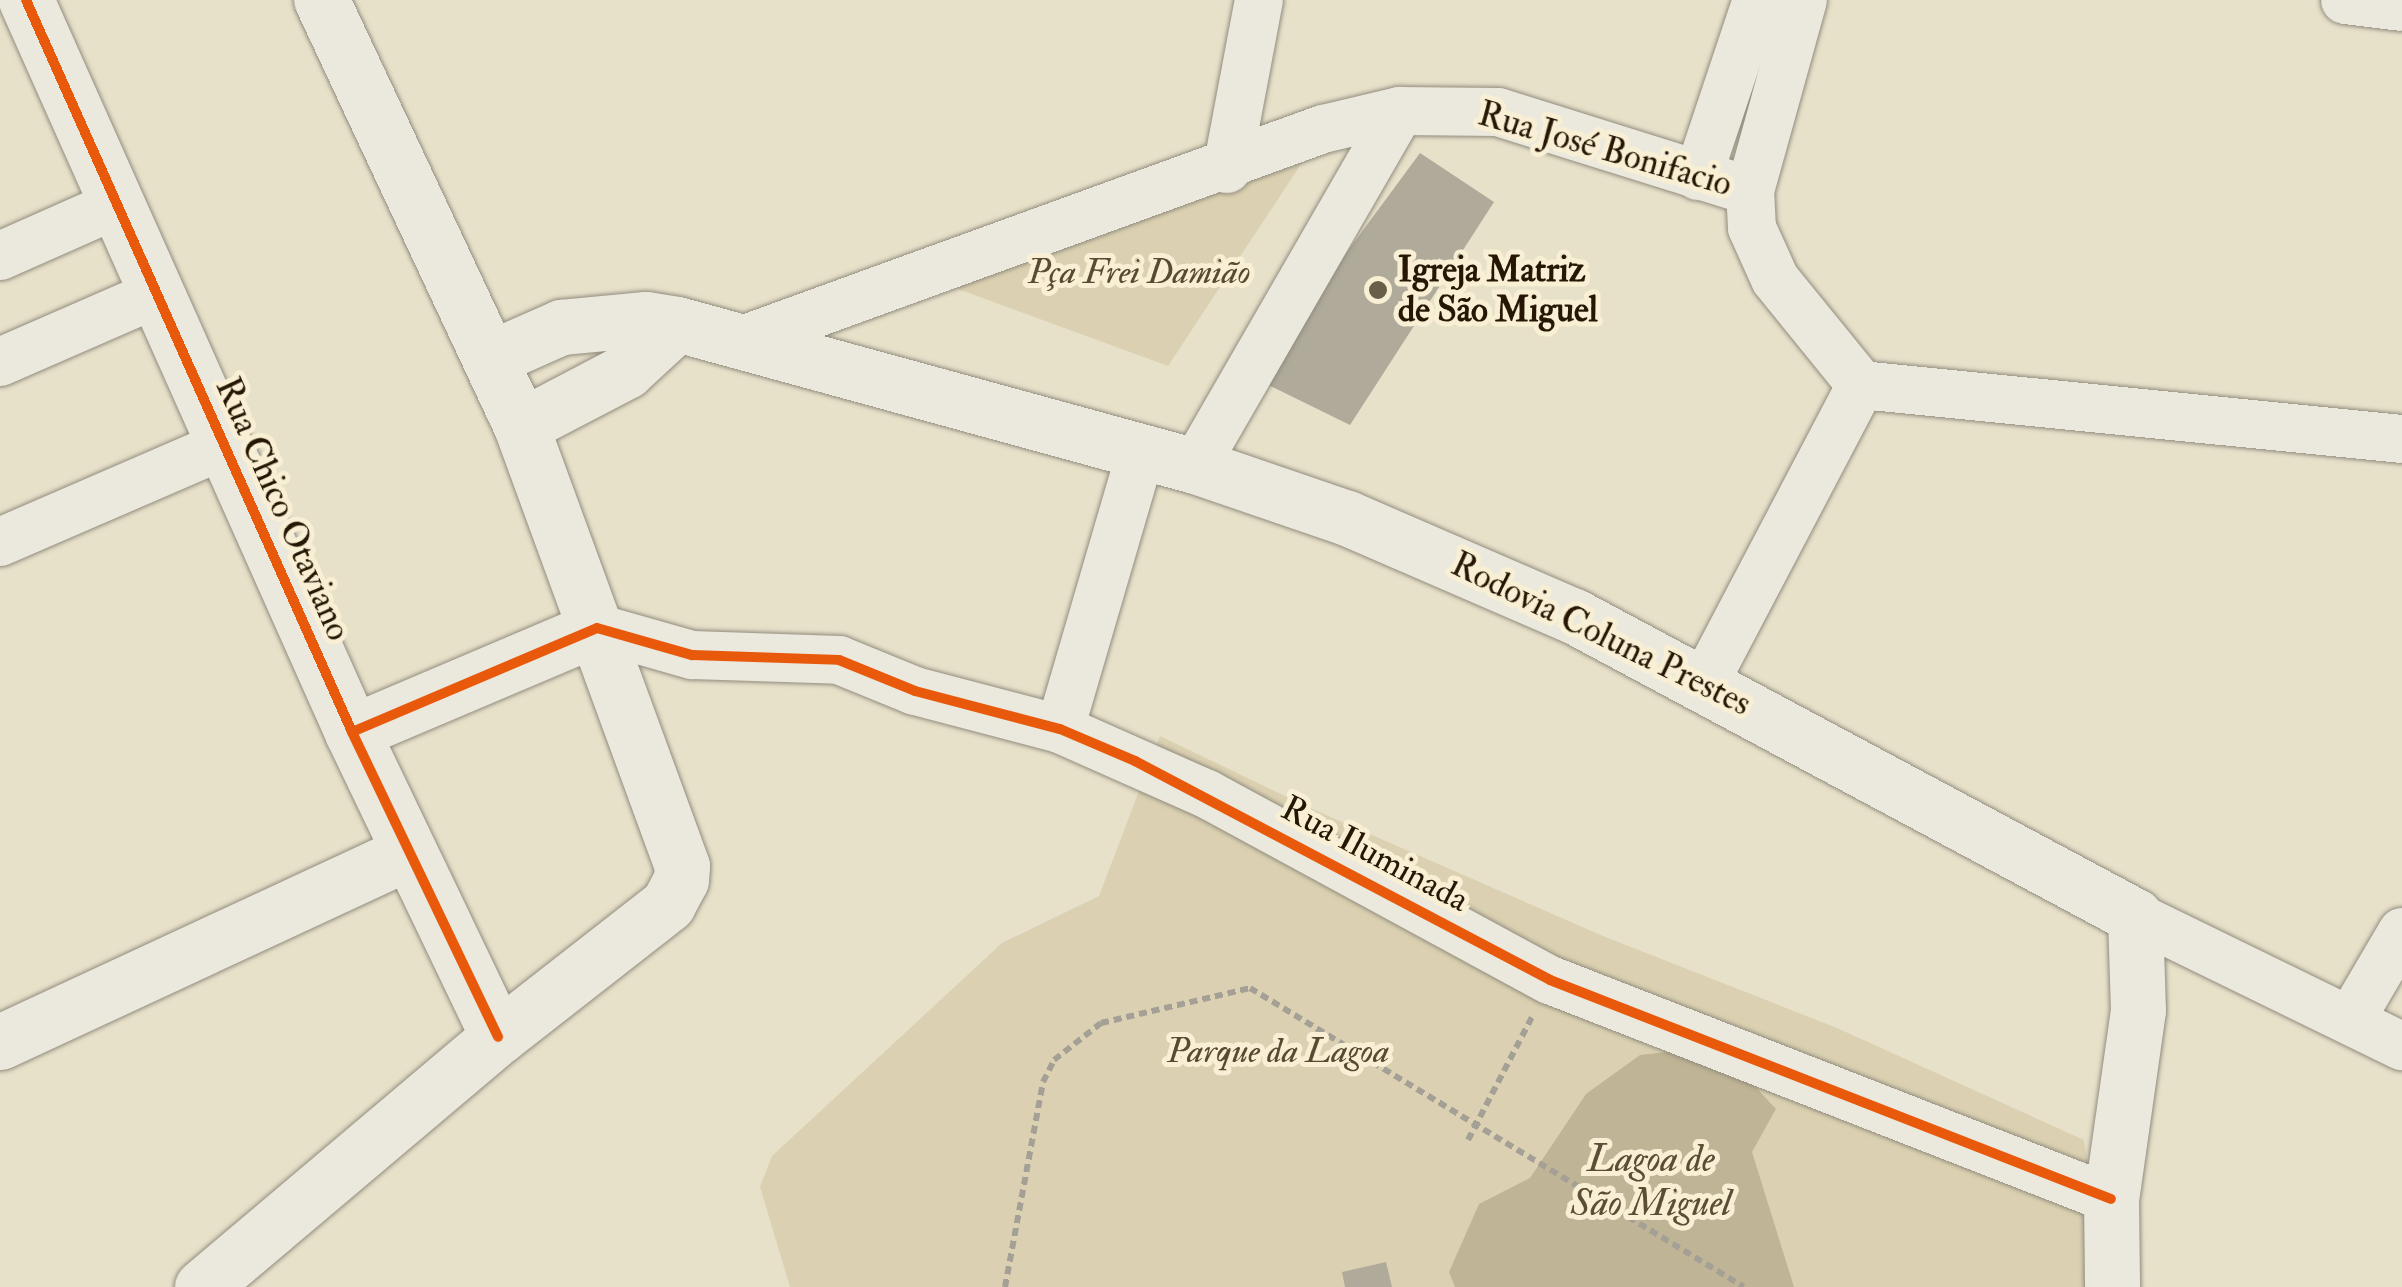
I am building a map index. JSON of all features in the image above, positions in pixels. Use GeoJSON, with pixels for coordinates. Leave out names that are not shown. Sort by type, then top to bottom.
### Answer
{"type":"FeatureCollection","features":[{"type":"Feature","properties":{"kind":"street","name":"Rua Chico Otaviano"},"geometry":{"type":"LineString","coordinates":[[26,0],[352,732],[498,1037]]}},
{"type":"Feature","properties":{"kind":"street"},"geometry":{"type":"LineString","coordinates":[[202,1287],[498,1037],[668,904],[682,866],[597,628],[492,358],[321,0]]}},
{"type":"Feature","properties":{"kind":"street"},"geometry":{"type":"LineString","coordinates":[[1227,170],[1259,0]]}},
{"type":"Feature","properties":{"kind":"street"},"geometry":{"type":"LineString","coordinates":[[1698,176],[1757,0]]}},
{"type":"Feature","properties":{"kind":"street"},"geometry":{"type":"LineString","coordinates":[[1803,0],[1750,192],[1752,228],[1775,279],[1861,385],[2402,439]]}},
{"type":"Feature","properties":{"kind":"street"},"geometry":{"type":"LineString","coordinates":[[2345,0],[2402,6]]}},
{"type":"Feature","properties":{"kind":"street"},"geometry":{"type":"LineString","coordinates":[[1195,466],[1400,111]]}},
{"type":"Feature","properties":{"kind":"street","name":"Rua José Bonifacio"},"geometry":{"type":"LineString","coordinates":[[745,339],[1227,170],[1323,129],[1400,111],[1498,112],[1750,192]]}},
{"type":"Feature","properties":{"kind":"street"},"geometry":{"type":"LineString","coordinates":[[0,256],[115,205]]}},
{"type":"Feature","properties":{"kind":"street"},"geometry":{"type":"LineString","coordinates":[[0,362],[158,293]]}},
{"type":"Feature","properties":{"kind":"street"},"geometry":{"type":"LineString","coordinates":[[810,355],[860,300]]}},
{"type":"Feature","properties":{"kind":"street","name":"Rodovia Coluna Prestes"},"geometry":{"type":"LineString","coordinates":[[492,358],[560,327],[646,319],[810,355],[1195,466],[1461,565],[1705,682],[2136,916]]}},
{"type":"Feature","properties":{"kind":"street"},"geometry":{"type":"LineString","coordinates":[[520,426],[626,370],[677,324]]}},
{"type":"Feature","properties":{"kind":"street"},"geometry":{"type":"LineString","coordinates":[[1705,682],[1861,385]]}},
{"type":"Feature","properties":{"kind":"street"},"geometry":{"type":"LineString","coordinates":[[0,542],[224,445]]}},
{"type":"Feature","properties":{"kind":"street"},"geometry":{"type":"LineString","coordinates":[[1060,730],[1141,452]]}},
{"type":"Feature","properties":{"kind":"street"},"geometry":{"type":"LineString","coordinates":[[352,732],[597,628]]}},
{"type":"Feature","properties":{"kind":"street","name":"Rua Iluminada"},"geometry":{"type":"LineString","coordinates":[[597,628],[692,654],[840,660],[915,691],[1060,730],[1206,794],[1550,980],[2111,1199]]}},
{"type":"Feature","properties":{"kind":"street"},"geometry":{"type":"LineString","coordinates":[[0,1042],[410,852]]}},
{"type":"Feature","properties":{"kind":"street"},"geometry":{"type":"LineString","coordinates":[[2112,1287],[2111,1199],[2136,1030],[2136,916],[2402,1046]]}},
{"type":"Feature","properties":{"kind":"street"},"geometry":{"type":"LineString","coordinates":[[2351,1019],[2402,932]]}},
{"type":"Feature","properties":{"kind":"path"},"geometry":{"type":"LineString","coordinates":[[1468,1140],[1480,1126],[1550,980]]}},
{"type":"Feature","properties":{"kind":"path"},"geometry":{"type":"LineString","coordinates":[[1005,1287],[1043,1082],[1054,1060],[1101,1023],[1250,988],[1744,1287]]}},
{"type":"Feature","properties":{"kind":"green space","name":"Pça Frei Damião"},"geometry":{"type":"Polygon","coordinates":[[[1340,105],[1168,366],[928,278],[1340,105]]]}},
{"type":"Feature","properties":{"kind":"green space","name":"Parque da Lagoa"},"geometry":{"type":"Polygon","coordinates":[[[1160,736],[1310,808],[1603,936],[1837,1028],[2084,1140],[2106,1287],[790,1287],[760,1187],[772,1156],[1002,943],[1099,896],[1160,736]]]}},
{"type":"Feature","properties":{"kind":"water","name":"Lagoa de São Miguel"},"geometry":{"type":"Polygon","coordinates":[[[1695,1049],[1736,1066],[1776,1109],[1752,1152],[1794,1287],[1455,1287],[1449,1272],[1479,1204],[1530,1178],[1586,1094],[1640,1055],[1695,1049]]]}},
{"type":"Feature","properties":{"kind":"building","name":"Igreja Matriz de São Miguel"},"geometry":{"type":"Polygon","coordinates":[[[1420,153],[1494,202],[1350,425],[1254,378],[1420,153]]]}},
{"type":"Feature","properties":{"kind":"building"},"geometry":{"type":"Polygon","coordinates":[[[1386,1262],[1392,1287],[1345,1287],[1342,1272],[1386,1262]]]}},
{"type":"Feature","properties":{"kind":"cycle path"},"geometry":{"type":"LineString","coordinates":[[26,0],[352,732],[498,1037]]}},
{"type":"Feature","properties":{"kind":"cycle path"},"geometry":{"type":"LineString","coordinates":[[352,732],[597,628],[692,655],[839,660],[915,691],[1060,729],[1135,761],[1550,980],[2111,1199]]}},
{"type":"Feature","properties":{"kind":"place","name":"Igreja Matriz de São Miguel"},"geometry":{"type":"Point","coordinates":[1378,290]}}]}
